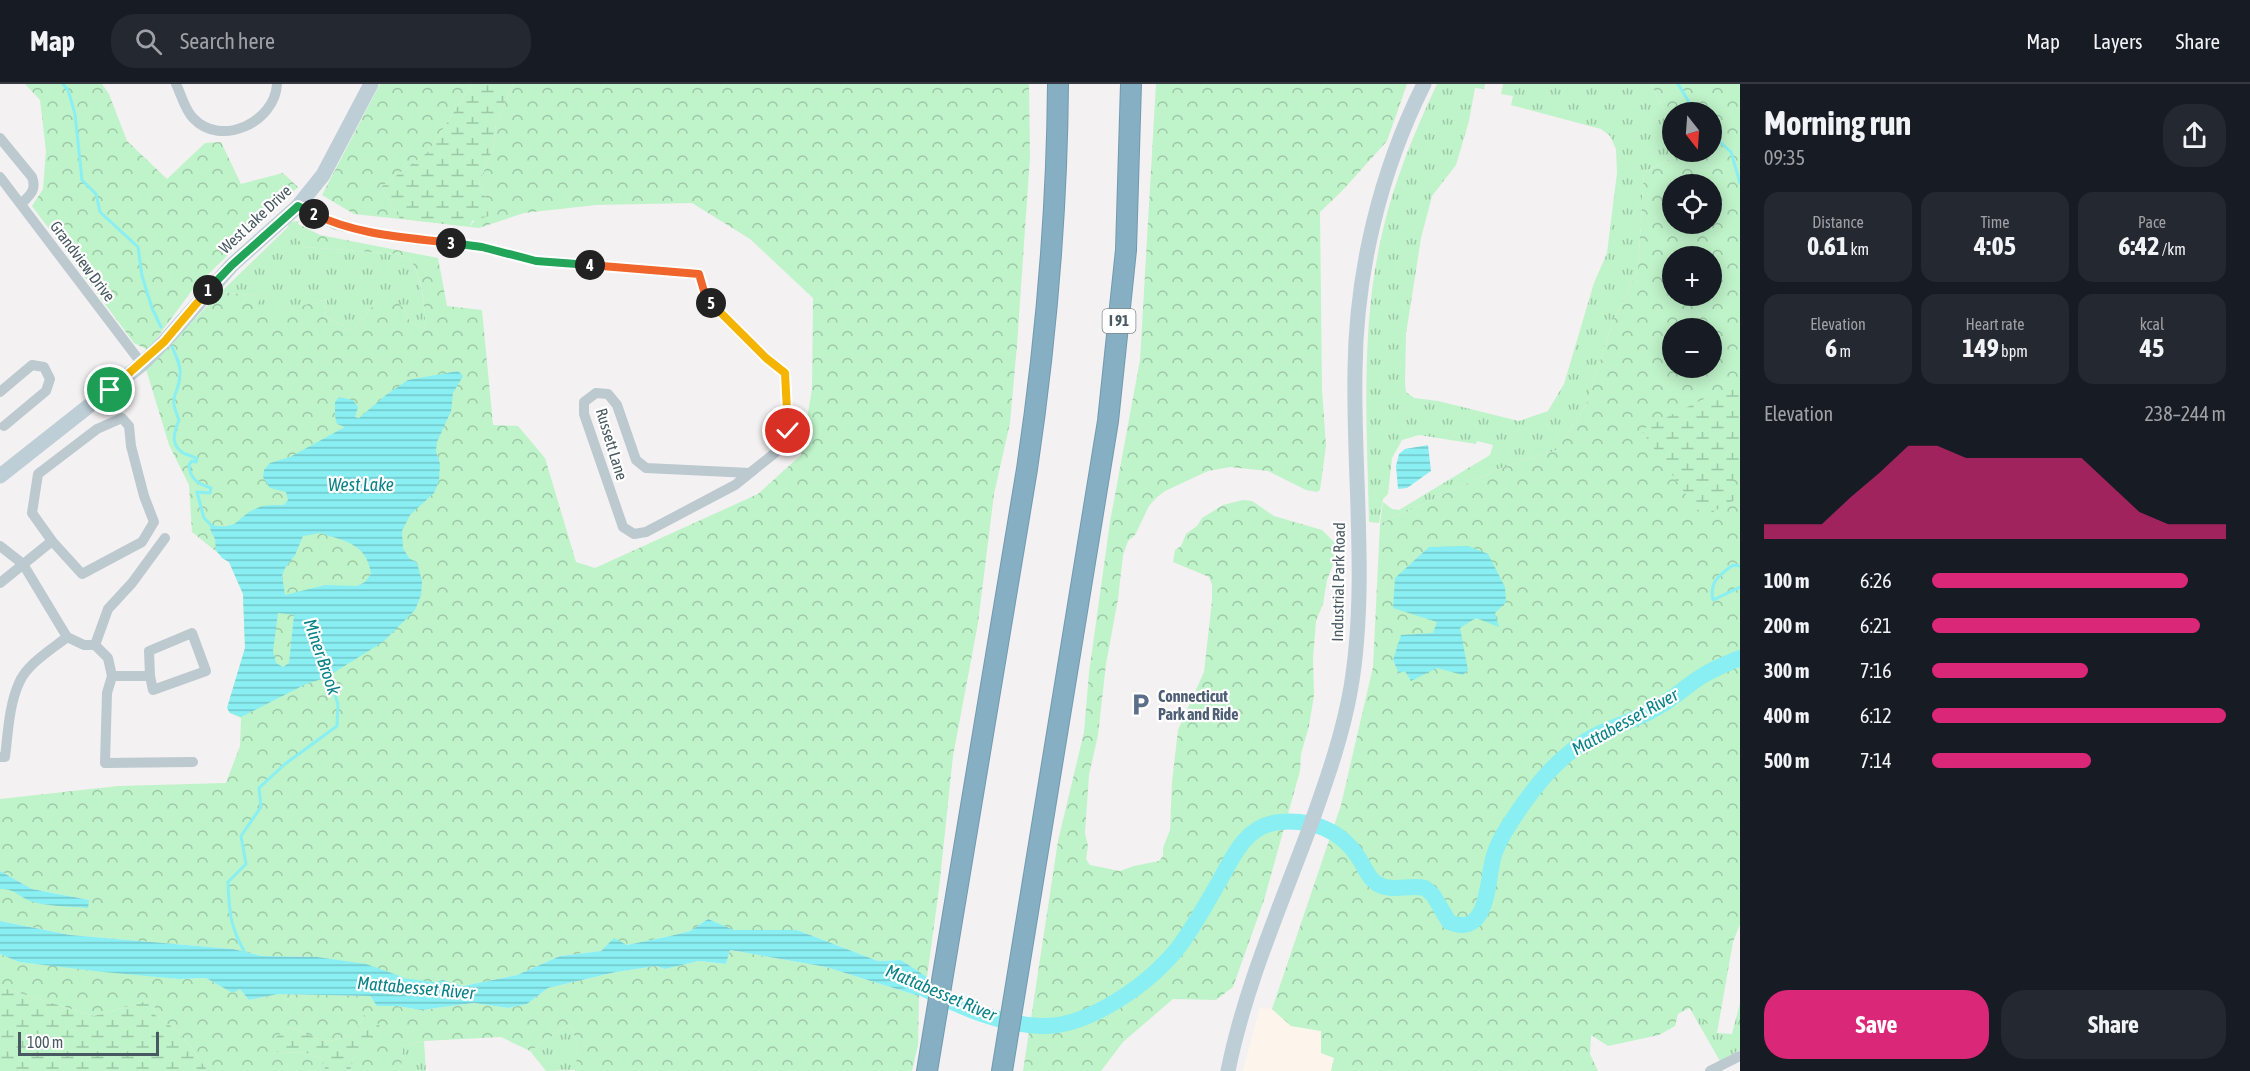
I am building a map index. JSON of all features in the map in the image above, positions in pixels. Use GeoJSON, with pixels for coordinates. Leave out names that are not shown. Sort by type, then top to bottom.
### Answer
{"type":"FeatureCollection","features":[{"type":"Feature","properties":{"kind":"highway"},"geometry":{"type":"LineString","coordinates":[[927,1071],[1040,377],[1053,237],[1058,84]]}},
{"type":"Feature","properties":{"kind":"highway","name":"I 91"},"geometry":{"type":"LineString","coordinates":[[1002,1068],[1108,421],[1126,250],[1131,84]]}},
{"type":"Feature","properties":{"kind":"street"},"geometry":{"type":"LineString","coordinates":[[176,84],[192,117],[209,130],[230,132],[252,124],[267,112],[276,96],[277,84]]}},
{"type":"Feature","properties":{"kind":"street","name":"West Lake Drive"},"geometry":{"type":"LineString","coordinates":[[0,476],[142,364],[232,265],[298,206],[323,174],[371,84]]}},
{"type":"Feature","properties":{"kind":"street","name":"Industrial Park Road"},"geometry":{"type":"LineString","coordinates":[[1228,1071],[1251,985],[1321,797],[1345,716],[1356,645],[1359,601],[1355,368],[1365,265],[1371,232],[1389,166],[1424,84]]}},
{"type":"Feature","properties":{"kind":"street"},"geometry":{"type":"LineString","coordinates":[[0,138],[32,177],[35,184],[33,193],[21,204]]}},
{"type":"Feature","properties":{"kind":"street","name":"Grandview Drive"},"geometry":{"type":"LineString","coordinates":[[0,177],[142,364]]}},
{"type":"Feature","properties":{"kind":"street","name":"Russett Lane"},"geometry":{"type":"LineString","coordinates":[[298,206],[336,225],[366,232],[482,247],[536,261],[699,274],[706,298],[766,358],[785,373],[788,431],[776,452],[750,473],[735,485],[646,532],[634,534],[623,527],[584,414],[584,402],[596,393],[608,394],[617,405],[636,460],[646,468],[750,473]]}},
{"type":"Feature","properties":{"kind":"street"},"geometry":{"type":"LineString","coordinates":[[0,392],[32,364],[44,367],[50,379],[46,391],[1,426]]}},
{"type":"Feature","properties":{"kind":"street"},"geometry":{"type":"LineString","coordinates":[[122,418],[129,426],[131,446],[141,486],[154,522],[142,542],[82,574],[52,541],[32,513],[38,474],[97,429],[122,418]]}},
{"type":"Feature","properties":{"kind":"street"},"geometry":{"type":"LineString","coordinates":[[95,645],[108,609],[132,583],[165,538]]}},
{"type":"Feature","properties":{"kind":"street"},"geometry":{"type":"LineString","coordinates":[[0,584],[52,541]]}},
{"type":"Feature","properties":{"kind":"street"},"geometry":{"type":"LineString","coordinates":[[0,546],[23,564],[67,637],[84,645],[95,645],[108,658],[112,676],[107,693],[105,763],[193,762]]}},
{"type":"Feature","properties":{"kind":"street"},"geometry":{"type":"LineString","coordinates":[[192,633],[206,671],[153,690],[150,676],[149,651],[192,633]]}},
{"type":"Feature","properties":{"kind":"street"},"geometry":{"type":"LineString","coordinates":[[0,757],[5,757],[4,727],[20,681],[38,659],[67,637]]}},
{"type":"Feature","properties":{"kind":"street"},"geometry":{"type":"LineString","coordinates":[[112,676],[150,676]]}},
{"type":"Feature","properties":{"kind":"street"},"geometry":{"type":"LineString","coordinates":[[1710,1071],[1740,1056]]}},
{"type":"Feature","properties":{"kind":"shaded area"},"geometry":{"type":"Polygon","coordinates":[[[1260,1007],[1272,1009],[1291,1026],[1321,1031],[1334,1058],[1331,1071],[1243,1071],[1260,1007]]]}},
{"type":"Feature","properties":{"kind":"green space"},"geometry":{"type":"Polygon","coordinates":[[[25,84],[102,84],[109,94],[127,141],[167,179],[205,143],[221,142],[241,184],[283,173],[298,187],[193,289],[148,350],[134,343],[32,206],[43,189],[46,151],[40,100],[25,84]]]}},
{"type":"Feature","properties":{"kind":"green space"},"geometry":{"type":"Polygon","coordinates":[[[380,84],[472,84],[428,152],[381,187],[400,219],[354,214],[322,195],[380,84]]]}},
{"type":"Feature","properties":{"kind":"green space"},"geometry":{"type":"Polygon","coordinates":[[[472,84],[513,84],[496,124],[493,149],[479,183],[487,201],[489,216],[472,221],[470,227],[400,219],[381,187],[428,152],[472,84]]]}},
{"type":"Feature","properties":{"kind":"green space"},"geometry":{"type":"Polygon","coordinates":[[[513,84],[1029,84],[1030,157],[1010,423],[994,494],[978,623],[953,756],[927,977],[901,960],[878,961],[797,930],[733,930],[708,919],[690,931],[670,936],[627,945],[614,939],[601,951],[560,956],[517,975],[463,986],[443,980],[409,988],[387,983],[389,975],[401,981],[403,977],[316,957],[262,956],[233,949],[70,935],[0,921],[0,889],[9,888],[30,901],[89,900],[32,889],[0,871],[0,799],[118,786],[226,783],[240,746],[241,718],[230,713],[227,708],[245,648],[243,594],[229,562],[192,532],[189,485],[169,445],[146,369],[221,292],[262,296],[249,320],[327,299],[324,316],[353,331],[375,303],[396,301],[403,308],[411,323],[426,329],[420,282],[414,265],[408,259],[397,254],[305,247],[288,227],[289,222],[299,221],[298,224],[320,235],[438,258],[447,306],[482,310],[493,425],[518,426],[545,458],[576,562],[595,568],[758,494],[801,455],[812,389],[813,298],[750,239],[692,203],[596,205],[524,213],[479,228],[470,227],[487,201],[479,183],[493,149],[496,124],[513,84]]]}},
{"type":"Feature","properties":{"kind":"green space"},"geometry":{"type":"Polygon","coordinates":[[[1156,84],[1407,84],[1387,141],[1320,212],[1322,389],[1326,446],[1320,490],[1317,492],[1306,490],[1268,471],[1230,467],[1208,471],[1165,491],[1156,498],[1149,506],[1135,535],[1128,541],[1123,555],[1118,599],[1106,664],[1098,735],[1089,775],[1085,833],[1088,846],[1086,859],[1090,865],[1120,871],[1159,861],[1163,856],[1163,848],[1170,830],[1172,782],[1178,730],[1204,672],[1212,585],[1209,577],[1173,562],[1175,550],[1181,546],[1186,534],[1197,526],[1202,518],[1223,505],[1243,500],[1252,501],[1274,516],[1322,530],[1338,546],[1327,580],[1323,604],[1316,621],[1313,658],[1314,695],[1301,754],[1300,771],[1264,900],[1233,987],[1216,1000],[1173,999],[1123,1042],[1101,1071],[1023,1071],[1058,841],[1084,732],[1089,673],[1110,522],[1140,360],[1156,84]]]}},
{"type":"Feature","properties":{"kind":"green space"},"geometry":{"type":"Polygon","coordinates":[[[1437,84],[1485,84],[1484,89],[1475,88],[1469,121],[1456,165],[1432,196],[1421,238],[1406,334],[1406,392],[1414,398],[1438,401],[1519,421],[1548,411],[1564,384],[1594,283],[1607,253],[1617,173],[1616,149],[1610,136],[1601,129],[1511,105],[1513,96],[1501,94],[1503,84],[1651,84],[1662,106],[1662,162],[1664,162],[1644,172],[1638,270],[1613,321],[1586,405],[1557,450],[1496,470],[1380,524],[1383,502],[1392,509],[1399,510],[1490,455],[1493,445],[1477,441],[1476,444],[1419,435],[1402,440],[1392,458],[1388,494],[1383,499],[1379,523],[1369,522],[1366,378],[1370,305],[1387,214],[1413,139],[1437,84]]]}},
{"type":"Feature","properties":{"kind":"green space"},"geometry":{"type":"Polygon","coordinates":[[[1651,84],[1740,84],[1740,924],[1733,942],[1717,1033],[1689,1008],[1678,1014],[1675,1026],[1659,1035],[1608,1046],[1591,1035],[1590,1054],[1598,1071],[1331,1071],[1334,1058],[1321,1053],[1321,1031],[1291,1026],[1272,1009],[1341,805],[1373,667],[1380,524],[1496,470],[1557,450],[1586,405],[1613,321],[1638,270],[1644,172],[1664,162],[1722,162],[1722,102],[1662,102],[1662,106],[1651,84]]]}},
{"type":"Feature","properties":{"kind":"green space"},"geometry":{"type":"Polygon","coordinates":[[[288,227],[305,247],[397,254],[408,259],[414,266],[420,283],[426,329],[411,323],[403,308],[375,303],[353,331],[324,316],[327,299],[248,321],[261,296],[221,292],[288,227]]]}},
{"type":"Feature","properties":{"kind":"green space"},"geometry":{"type":"Polygon","coordinates":[[[1732,385],[1740,392],[1740,469],[1730,484],[1740,497],[1709,514],[1696,509],[1641,430],[1732,385]]]}},
{"type":"Feature","properties":{"kind":"green space"},"geometry":{"type":"Polygon","coordinates":[[[730,950],[826,967],[919,996],[918,1045],[912,1071],[575,1071],[578,1050],[571,1023],[530,1051],[501,1037],[424,1041],[403,1046],[401,1071],[350,1071],[353,1060],[379,1025],[364,1015],[353,1035],[327,1042],[289,1027],[278,1052],[307,1053],[321,1059],[326,1071],[208,1071],[179,1032],[155,1015],[154,999],[94,1016],[0,987],[0,954],[20,962],[179,979],[206,978],[233,992],[240,989],[249,1000],[278,994],[370,996],[377,1006],[397,1006],[421,1010],[474,1003],[508,1008],[527,1004],[548,988],[616,972],[656,966],[665,969],[699,961],[726,964],[730,950]]]}},
{"type":"Feature","properties":{"kind":"green space"},"geometry":{"type":"Polygon","coordinates":[[[0,987],[94,1016],[154,999],[155,1015],[179,1032],[208,1071],[0,1071],[0,987]]]}},
{"type":"Feature","properties":{"kind":"green space"},"geometry":{"type":"Polygon","coordinates":[[[1740,1003],[1740,1050],[1720,1061],[1689,1007],[1717,1033],[1732,1034],[1740,1003]]]}},
{"type":"Feature","properties":{"kind":"green space"},"geometry":{"type":"Polygon","coordinates":[[[364,1015],[380,1025],[353,1060],[350,1071],[326,1071],[321,1059],[307,1053],[277,1052],[271,1041],[289,1027],[327,1042],[353,1035],[364,1015]]]}},
{"type":"Feature","properties":{"kind":"green space"},"geometry":{"type":"Polygon","coordinates":[[[571,1023],[578,1050],[576,1070],[546,1071],[530,1051],[571,1023]]]}},
{"type":"Feature","properties":{"kind":"green space"},"geometry":{"type":"Polygon","coordinates":[[[424,1041],[426,1071],[401,1071],[403,1046],[424,1041]]]}},
{"type":"Feature","properties":{"kind":"water","name":"West Lake"},"geometry":{"type":"Polygon","coordinates":[[[458,371],[463,376],[453,393],[451,411],[437,442],[436,451],[440,464],[439,481],[434,493],[410,515],[402,531],[403,548],[409,558],[417,563],[422,581],[421,595],[415,610],[383,642],[325,678],[306,684],[241,717],[230,713],[227,708],[245,648],[243,594],[229,562],[222,558],[216,550],[211,525],[232,525],[258,507],[284,505],[288,500],[286,492],[270,488],[263,477],[264,470],[270,463],[290,457],[345,427],[337,424],[335,416],[335,402],[339,397],[353,400],[358,407],[355,417],[359,418],[408,380],[458,371]],[[320,533],[303,536],[282,576],[285,595],[325,585],[357,586],[365,582],[371,574],[365,556],[353,545],[320,533]],[[278,613],[273,651],[276,663],[283,667],[289,663],[294,615],[278,613]]]}},
{"type":"Feature","properties":{"kind":"water"},"geometry":{"type":"Polygon","coordinates":[[[1428,445],[1431,471],[1407,488],[1398,489],[1396,466],[1399,454],[1405,449],[1428,445]]]}},
{"type":"Feature","properties":{"kind":"water"},"geometry":{"type":"Polygon","coordinates":[[[1468,546],[1488,554],[1505,587],[1506,602],[1495,613],[1499,627],[1476,618],[1460,628],[1468,670],[1463,675],[1437,668],[1411,681],[1405,671],[1399,673],[1393,660],[1401,635],[1433,633],[1437,622],[1393,608],[1395,578],[1429,547],[1468,546]]]}},
{"type":"Feature","properties":{"kind":"water"},"geometry":{"type":"Polygon","coordinates":[[[0,871],[32,889],[89,900],[88,908],[37,903],[12,891],[0,889],[0,871]]]}},
{"type":"Feature","properties":{"kind":"water"},"geometry":{"type":"Polygon","coordinates":[[[708,919],[734,930],[797,930],[878,961],[901,960],[927,977],[919,996],[826,967],[730,950],[726,964],[699,961],[665,969],[656,966],[616,972],[548,988],[527,1004],[508,1008],[474,1003],[421,1010],[397,1006],[377,1006],[370,996],[278,994],[249,1000],[240,989],[233,993],[206,978],[179,979],[104,972],[19,962],[0,954],[0,921],[70,935],[233,949],[262,956],[317,957],[366,964],[403,977],[402,981],[389,976],[387,983],[397,987],[409,988],[443,980],[463,986],[517,975],[560,956],[601,951],[614,938],[627,945],[690,931],[708,919]]]}},
{"type":"Feature","properties":{"kind":"waterway","name":"Miner Brook"},"geometry":{"type":"LineString","coordinates":[[63,84],[68,90],[75,114],[82,180],[96,194],[100,212],[138,247],[142,276],[152,308],[161,327]]}},
{"type":"Feature","properties":{"kind":"waterway"},"geometry":{"type":"LineString","coordinates":[[1678,84],[1689,102]]}},
{"type":"Feature","properties":{"kind":"waterway"},"geometry":{"type":"LineString","coordinates":[[1722,144],[1731,152],[1740,183]]}},
{"type":"Feature","properties":{"kind":"waterway","name":"Miner Brook"},"geometry":{"type":"LineString","coordinates":[[172,347],[180,371],[174,399],[179,420],[175,442],[183,453],[197,459],[189,465],[193,478],[211,488],[210,493],[197,492],[204,518],[212,526]]}},
{"type":"Feature","properties":{"kind":"waterway"},"geometry":{"type":"LineString","coordinates":[[1740,566],[1733,565],[1716,580],[1712,588],[1713,600],[1740,587]]}},
{"type":"Feature","properties":{"kind":"waterway","name":"Mattabesset River"},"geometry":{"type":"LineString","coordinates":[[904,979],[970,1010],[1005,1021],[1040,1026],[1059,1025],[1078,1020],[1116,1001],[1151,976],[1166,962],[1189,932],[1242,843],[1258,829],[1280,822],[1303,822],[1334,833],[1351,848],[1370,878],[1376,883],[1394,888],[1425,888],[1433,895],[1449,922],[1462,925],[1472,922],[1484,905],[1494,854],[1498,845],[1528,797],[1559,762],[1596,735],[1651,711],[1704,675],[1740,658]]}},
{"type":"Feature","properties":{"kind":"waterway","name":"Miner Brook"},"geometry":{"type":"LineString","coordinates":[[245,953],[231,919],[228,882],[246,864],[241,836],[261,807],[259,788],[285,764],[337,726],[338,704],[327,672]]}},
{"type":"Feature","properties":{"kind":"waterway","name":"Mattabesset River"},"geometry":{"type":"LineString","coordinates":[[369,982],[433,990]]}},
{"type":"Feature","properties":{"kind":"place","name":"Connecticut Park and Ride"},"geometry":{"type":"Point","coordinates":[1140,705]}},
{"type":"Feature","properties":{"kind":"route"},"geometry":{"type":"LineString","coordinates":[[110,390],[142,364],[164,342],[232,265],[298,206],[336,225],[366,232],[482,247],[536,261],[699,274],[706,298],[766,358],[785,373],[788,431]]}}]}
